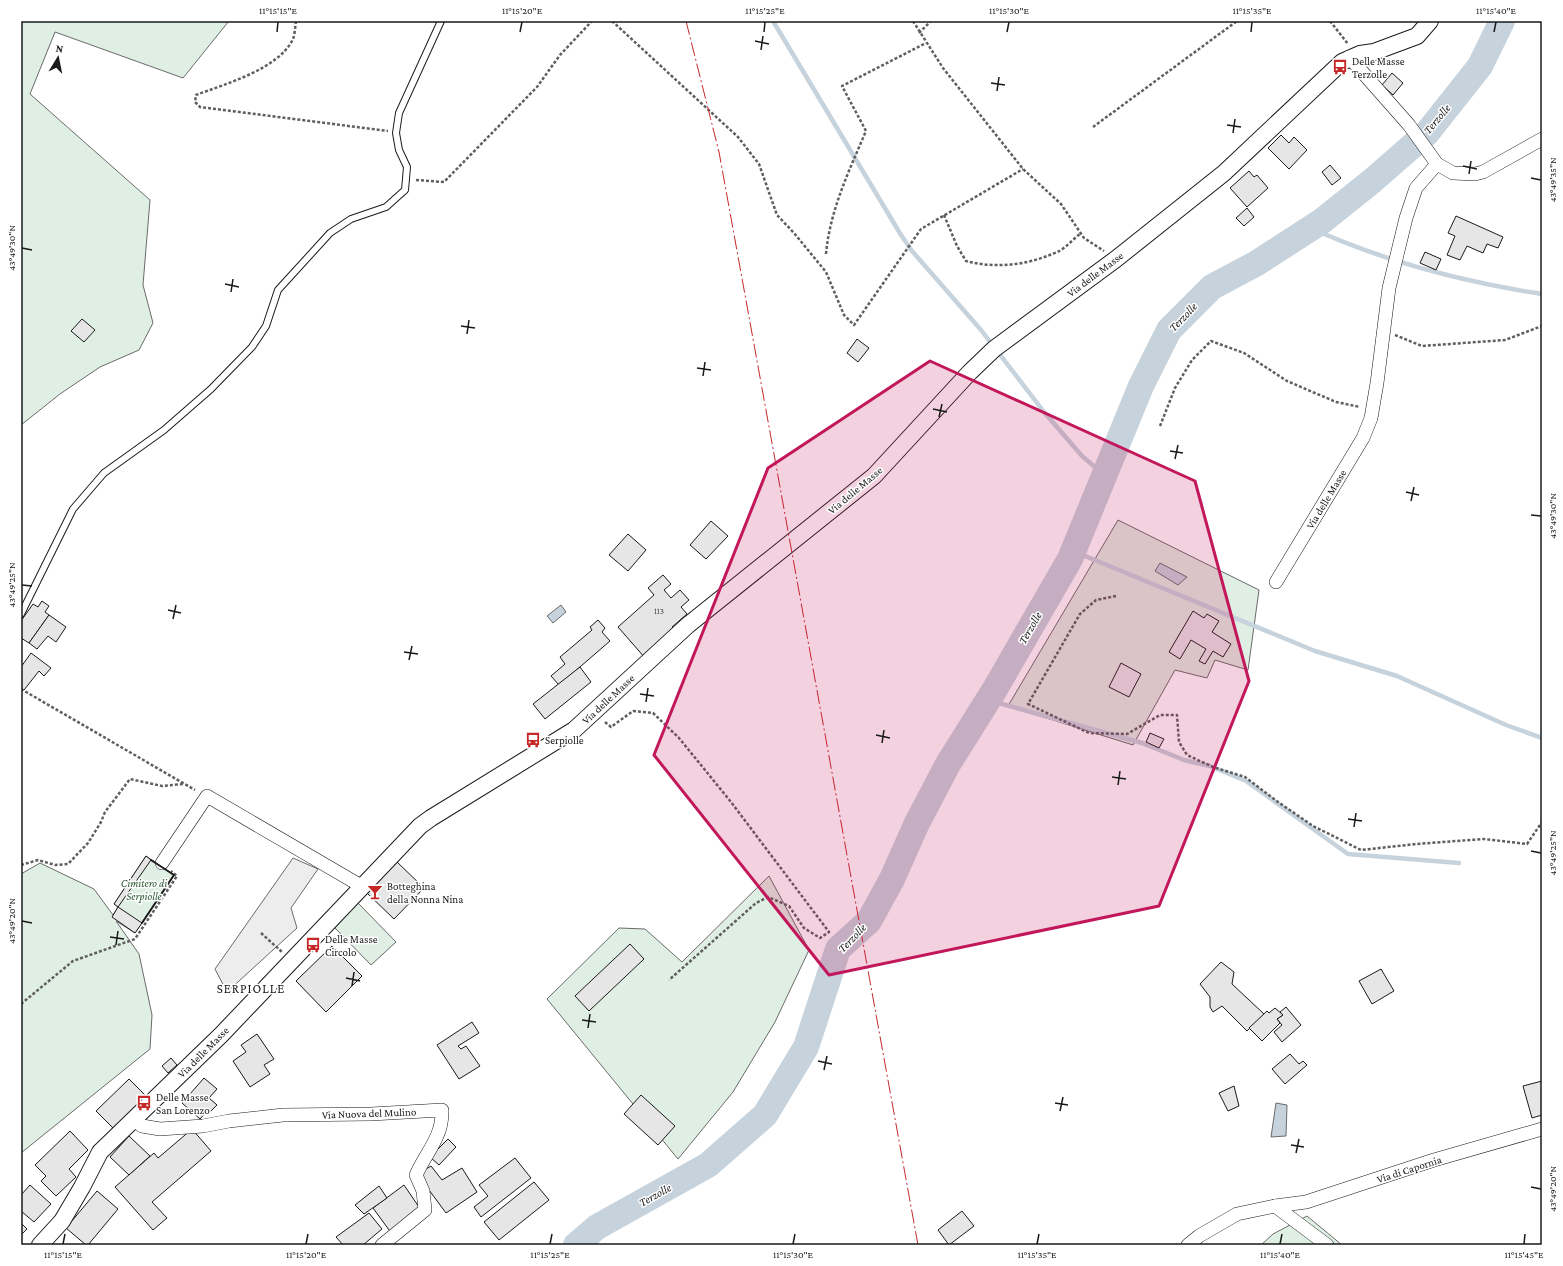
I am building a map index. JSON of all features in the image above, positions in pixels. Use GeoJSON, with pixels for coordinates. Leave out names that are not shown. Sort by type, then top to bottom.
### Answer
{"type":"FeatureCollection","features":[{"type":"Feature","properties":{"kind":"street","name":"Via delle Masse"},"geometry":{"type":"LineString","coordinates":[[40,1245],[62,1221],[100,1152],[221,1034],[420,826],[559,741],[574,730],[688,625],[874,476],[970,372],[994,349],[1116,259],[1224,173],[1338,65],[1349,57],[1392,47],[1418,36],[1430,21]]}},
{"type":"Feature","properties":{"kind":"street"},"geometry":{"type":"LineString","coordinates":[[1349,57],[1409,125],[1436,162],[1453,173],[1475,174],[1542,139]]}},
{"type":"Feature","properties":{"kind":"street","name":"Via delle Masse"},"geometry":{"type":"LineString","coordinates":[[1276,582],[1363,438],[1371,418],[1389,288],[1416,188],[1436,162]]}},
{"type":"Feature","properties":{"kind":"street"},"geometry":{"type":"LineString","coordinates":[[162,864],[206,796],[363,887]]}},
{"type":"Feature","properties":{"kind":"street","name":"Via Nuova del Mulino"},"geometry":{"type":"LineString","coordinates":[[134,1120],[142,1126],[160,1129],[203,1126],[229,1121],[283,1115],[371,1114],[442,1110],[443,1124],[433,1146],[422,1162],[416,1175],[423,1191],[426,1210],[382,1245]]}},
{"type":"Feature","properties":{"kind":"street","name":"Via di Capornia"},"geometry":{"type":"LineString","coordinates":[[1188,1245],[1199,1236],[1237,1214],[1275,1206],[1306,1202],[1434,1160],[1542,1129]]}},
{"type":"Feature","properties":{"kind":"street"},"geometry":{"type":"LineString","coordinates":[[1275,1206],[1327,1245]]}},
{"type":"Feature","properties":{"kind":"lane"},"geometry":{"type":"LineString","coordinates":[[21,614],[73,509],[104,473],[164,430],[211,388],[252,347],[266,326],[278,290],[330,233],[352,219],[386,207],[405,190],[407,167],[399,150],[396,133],[399,113],[441,21]]}},
{"type":"Feature","properties":{"kind":"path"},"geometry":{"type":"LineString","coordinates":[[296,21],[292,39],[281,55],[263,68],[196,95],[195,102],[200,107],[380,129],[396,133]]}},
{"type":"Feature","properties":{"kind":"path"},"geometry":{"type":"LineString","coordinates":[[405,190],[417,180],[444,182],[537,86],[560,55],[592,21]]}},
{"type":"Feature","properties":{"kind":"path"},"geometry":{"type":"LineString","coordinates":[[612,21],[738,137],[759,164],[776,215],[794,232],[826,272],[844,316],[854,325],[921,229],[1023,170]]}},
{"type":"Feature","properties":{"kind":"path"},"geometry":{"type":"LineString","coordinates":[[913,21],[943,68],[1023,170],[1060,204],[1084,238],[1116,259]]}},
{"type":"Feature","properties":{"kind":"path"},"geometry":{"type":"LineString","coordinates":[[919,32],[932,21]]}},
{"type":"Feature","properties":{"kind":"path"},"geometry":{"type":"LineString","coordinates":[[1093,127],[1238,21]]}},
{"type":"Feature","properties":{"kind":"path"},"geometry":{"type":"LineString","coordinates":[[1330,21],[1348,45],[1349,57]]}},
{"type":"Feature","properties":{"kind":"path"},"geometry":{"type":"LineString","coordinates":[[826,254],[828,236],[838,198],[866,131],[842,86],[926,42]]}},
{"type":"Feature","properties":{"kind":"path"},"geometry":{"type":"LineString","coordinates":[[944,215],[957,246],[966,261],[982,265],[1010,266],[1058,252],[1081,233]]}},
{"type":"Feature","properties":{"kind":"path"},"geometry":{"type":"LineString","coordinates":[[1384,330],[1422,346],[1505,340],[1542,326]]}},
{"type":"Feature","properties":{"kind":"path"},"geometry":{"type":"LineString","coordinates":[[1160,426],[1174,388],[1192,360],[1211,342],[1244,352],[1287,380],[1336,402],[1363,408],[1374,399]]}},
{"type":"Feature","properties":{"kind":"path"},"geometry":{"type":"LineString","coordinates":[[1116,596],[1096,600],[1080,614],[1028,704],[1089,733],[1127,734],[1160,715],[1177,715],[1179,742],[1187,756],[1213,767],[1245,777],[1313,826],[1361,850],[1484,839],[1527,844],[1542,822]]}},
{"type":"Feature","properties":{"kind":"path"},"geometry":{"type":"LineString","coordinates":[[21,689],[206,796]]}},
{"type":"Feature","properties":{"kind":"path"},"geometry":{"type":"LineString","coordinates":[[595,710],[611,727],[633,711],[653,713],[679,738],[731,802],[830,932],[820,938],[804,928],[789,906],[768,897],[756,903],[669,980]]}},
{"type":"Feature","properties":{"kind":"path"},"geometry":{"type":"LineString","coordinates":[[21,865],[38,860],[55,865],[68,864],[88,843],[101,822],[105,812],[130,779],[162,786],[184,784]]}},
{"type":"Feature","properties":{"kind":"path"},"geometry":{"type":"LineString","coordinates":[[21,1004],[73,961],[92,956],[110,947],[131,942],[135,939],[177,876],[162,864]]}},
{"type":"Feature","properties":{"kind":"path"},"geometry":{"type":"LineString","coordinates":[[261,933],[279,950]]}},
{"type":"Feature","properties":{"kind":"highlighted area"},"geometry":{"type":"Polygon","coordinates":[[[930,361],[1195,481],[1249,681],[1159,906],[829,975],[654,755],[768,468],[930,361]]]}},
{"type":"Feature","properties":{"kind":"green space"},"geometry":{"type":"Polygon","coordinates":[[[21,21],[229,21],[183,78],[55,32],[30,94],[150,200],[143,285],[153,323],[139,350],[100,367],[60,394],[21,425],[21,21]]]}},
{"type":"Feature","properties":{"kind":"green space"},"geometry":{"type":"Polygon","coordinates":[[[1118,520],[1259,590],[1248,670],[1215,660],[1207,678],[1175,670],[1133,745],[1008,706],[1118,520]]]}},
{"type":"Feature","properties":{"kind":"green space","name":"Cimitero di Serpiolle"},"geometry":{"type":"Polygon","coordinates":[[[146,856],[174,875],[135,933],[116,921],[139,954],[152,1015],[150,1049],[21,1153],[21,874],[40,863],[94,889],[113,915],[118,907],[114,904],[146,856]]]}},
{"type":"Feature","properties":{"kind":"green space"},"geometry":{"type":"Polygon","coordinates":[[[769,876],[809,950],[775,1022],[733,1092],[678,1159],[547,999],[619,928],[645,929],[682,962],[769,876]]]}},
{"type":"Feature","properties":{"kind":"green space"},"geometry":{"type":"Polygon","coordinates":[[[358,903],[396,942],[371,965],[333,926],[358,903]]]}},
{"type":"Feature","properties":{"kind":"green space"},"geometry":{"type":"Polygon","coordinates":[[[1307,1216],[1342,1245],[1261,1245],[1273,1234],[1307,1216]]]}},
{"type":"Feature","properties":{"kind":"shaded area"},"geometry":{"type":"Polygon","coordinates":[[[1160,563],[1187,577],[1178,585],[1155,571],[1160,563]]]}},
{"type":"Feature","properties":{"kind":"shaded area"},"geometry":{"type":"Polygon","coordinates":[[[561,605],[566,612],[553,623],[547,616],[561,605]]]}},
{"type":"Feature","properties":{"kind":"shaded area"},"geometry":{"type":"Polygon","coordinates":[[[293,858],[318,869],[291,908],[297,928],[227,992],[215,969],[293,858]]]}},
{"type":"Feature","properties":{"kind":"shaded area"},"geometry":{"type":"Polygon","coordinates":[[[1276,1103],[1287,1105],[1286,1136],[1271,1137],[1276,1103]]]}},
{"type":"Feature","properties":{"kind":"building"},"geometry":{"type":"Polygon","coordinates":[[[1392,73],[1403,83],[1393,95],[1382,85],[1392,73]]]}},
{"type":"Feature","properties":{"kind":"building"},"geometry":{"type":"Polygon","coordinates":[[[1281,135],[1289,143],[1294,137],[1307,150],[1289,169],[1268,148],[1281,135]]]}},
{"type":"Feature","properties":{"kind":"building"},"geometry":{"type":"Polygon","coordinates":[[[1330,165],[1341,178],[1332,185],[1322,172],[1330,165]]]}},
{"type":"Feature","properties":{"kind":"building"},"geometry":{"type":"Polygon","coordinates":[[[1249,171],[1254,177],[1257,175],[1268,188],[1247,207],[1230,188],[1249,171]]]}},
{"type":"Feature","properties":{"kind":"building"},"geometry":{"type":"Polygon","coordinates":[[[1247,208],[1254,217],[1244,226],[1236,218],[1247,208]]]}},
{"type":"Feature","properties":{"kind":"building"},"geometry":{"type":"Polygon","coordinates":[[[1456,216],[1503,237],[1498,248],[1487,244],[1483,253],[1467,246],[1460,260],[1447,255],[1455,236],[1448,233],[1456,216]]]}},
{"type":"Feature","properties":{"kind":"building"},"geometry":{"type":"Polygon","coordinates":[[[1425,252],[1441,259],[1436,270],[1420,263],[1425,252]]]}},
{"type":"Feature","properties":{"kind":"building"},"geometry":{"type":"Polygon","coordinates":[[[82,319],[95,330],[84,342],[71,331],[82,319]]]}},
{"type":"Feature","properties":{"kind":"building"},"geometry":{"type":"Polygon","coordinates":[[[857,339],[869,348],[858,362],[847,353],[857,339]]]}},
{"type":"Feature","properties":{"kind":"building"},"geometry":{"type":"Polygon","coordinates":[[[711,521],[728,536],[706,559],[690,545],[711,521]]]}},
{"type":"Feature","properties":{"kind":"building"},"geometry":{"type":"Polygon","coordinates":[[[628,534],[646,550],[628,571],[609,555],[628,534]]]}},
{"type":"Feature","properties":{"kind":"building"},"geometry":{"type":"Polygon","coordinates":[[[663,575],[671,584],[664,590],[671,598],[680,590],[689,600],[681,607],[687,614],[672,627],[677,632],[646,659],[618,627],[654,595],[648,588],[663,575]]]}},
{"type":"Feature","properties":{"kind":"building"},"geometry":{"type":"Polygon","coordinates":[[[42,601],[49,606],[45,612],[49,615],[29,643],[21,638],[21,621],[33,604],[38,607],[42,601]]]}},
{"type":"Feature","properties":{"kind":"building"},"geometry":{"type":"Polygon","coordinates":[[[1193,611],[1204,618],[1207,614],[1219,621],[1212,632],[1231,644],[1223,657],[1213,651],[1205,664],[1199,661],[1206,649],[1191,640],[1180,659],[1169,652],[1193,611]]]}},
{"type":"Feature","properties":{"kind":"building"},"geometry":{"type":"Polygon","coordinates":[[[49,615],[66,627],[56,642],[48,636],[37,649],[29,643],[49,615]]]}},
{"type":"Feature","properties":{"kind":"building"},"geometry":{"type":"Polygon","coordinates":[[[598,620],[605,628],[602,632],[610,641],[559,685],[551,676],[565,664],[560,657],[592,630],[590,627],[598,620]]]}},
{"type":"Feature","properties":{"kind":"building"},"geometry":{"type":"Polygon","coordinates":[[[31,653],[51,668],[44,676],[39,671],[24,690],[21,688],[21,667],[31,653]]]}},
{"type":"Feature","properties":{"kind":"building"},"geometry":{"type":"Polygon","coordinates":[[[1121,663],[1141,674],[1129,697],[1109,687],[1121,663]]]}},
{"type":"Feature","properties":{"kind":"building"},"geometry":{"type":"Polygon","coordinates":[[[580,667],[591,682],[545,719],[533,704],[580,667]]]}},
{"type":"Feature","properties":{"kind":"building"},"geometry":{"type":"Polygon","coordinates":[[[1150,733],[1164,739],[1159,748],[1146,742],[1150,733]]]}},
{"type":"Feature","properties":{"kind":"building"},"geometry":{"type":"Polygon","coordinates":[[[146,856],[151,860],[118,907],[114,904],[146,856]]]}},
{"type":"Feature","properties":{"kind":"building"},"geometry":{"type":"Polygon","coordinates":[[[396,861],[424,888],[394,919],[366,892],[396,861]]]}},
{"type":"Feature","properties":{"kind":"building"},"geometry":{"type":"Polygon","coordinates":[[[118,907],[142,923],[135,933],[112,917],[118,907]]]}},
{"type":"Feature","properties":{"kind":"building"},"geometry":{"type":"Polygon","coordinates":[[[630,944],[644,959],[589,1011],[575,996],[630,944]]]}},
{"type":"Feature","properties":{"kind":"building"},"geometry":{"type":"Polygon","coordinates":[[[332,946],[362,976],[326,1012],[296,981],[332,946]]]}},
{"type":"Feature","properties":{"kind":"building"},"geometry":{"type":"Polygon","coordinates":[[[1221,962],[1234,972],[1232,984],[1264,1014],[1247,1031],[1222,1006],[1213,1012],[1210,1007],[1210,997],[1200,984],[1221,962]]]}},
{"type":"Feature","properties":{"kind":"building"},"geometry":{"type":"Polygon","coordinates":[[[1381,969],[1394,991],[1372,1004],[1359,981],[1381,969]]]}},
{"type":"Feature","properties":{"kind":"building"},"geometry":{"type":"Polygon","coordinates":[[[1286,1007],[1301,1025],[1282,1042],[1274,1032],[1282,1025],[1277,1019],[1283,1015],[1280,1012],[1286,1007]]]}},
{"type":"Feature","properties":{"kind":"building"},"geometry":{"type":"Polygon","coordinates":[[[1275,1008],[1283,1015],[1277,1019],[1280,1023],[1262,1041],[1249,1028],[1267,1011],[1269,1013],[1275,1008]]]}},
{"type":"Feature","properties":{"kind":"building"},"geometry":{"type":"Polygon","coordinates":[[[472,1022],[479,1033],[458,1046],[461,1049],[466,1046],[480,1066],[459,1079],[437,1045],[472,1022]]]}},
{"type":"Feature","properties":{"kind":"building"},"geometry":{"type":"Polygon","coordinates":[[[257,1034],[274,1059],[264,1065],[270,1074],[250,1087],[233,1061],[246,1052],[241,1045],[257,1034]]]}},
{"type":"Feature","properties":{"kind":"building"},"geometry":{"type":"Polygon","coordinates":[[[1290,1054],[1299,1064],[1303,1061],[1307,1065],[1285,1084],[1272,1069],[1290,1054]]]}},
{"type":"Feature","properties":{"kind":"building"},"geometry":{"type":"Polygon","coordinates":[[[171,1058],[177,1065],[168,1073],[162,1066],[171,1058]]]}},
{"type":"Feature","properties":{"kind":"building"},"geometry":{"type":"Polygon","coordinates":[[[204,1078],[217,1089],[209,1098],[217,1105],[209,1113],[207,1111],[200,1119],[182,1103],[204,1078]]]}},
{"type":"Feature","properties":{"kind":"building"},"geometry":{"type":"Polygon","coordinates":[[[129,1079],[148,1098],[115,1130],[96,1111],[129,1079]]]}},
{"type":"Feature","properties":{"kind":"building"},"geometry":{"type":"Polygon","coordinates":[[[1542,1081],[1542,1115],[1532,1118],[1523,1086],[1542,1081]]]}},
{"type":"Feature","properties":{"kind":"building"},"geometry":{"type":"Polygon","coordinates":[[[1234,1086],[1239,1106],[1228,1111],[1219,1093],[1234,1086]]]}},
{"type":"Feature","properties":{"kind":"building"},"geometry":{"type":"Polygon","coordinates":[[[641,1095],[675,1126],[658,1145],[624,1114],[641,1095]]]}},
{"type":"Feature","properties":{"kind":"building"},"geometry":{"type":"Polygon","coordinates":[[[192,1129],[211,1151],[152,1202],[167,1218],[153,1230],[115,1187],[154,1153],[158,1158],[192,1129]]]}},
{"type":"Feature","properties":{"kind":"building"},"geometry":{"type":"Polygon","coordinates":[[[70,1131],[88,1150],[69,1169],[76,1177],[56,1196],[41,1181],[46,1176],[35,1165],[70,1131]]]}},
{"type":"Feature","properties":{"kind":"building"},"geometry":{"type":"Polygon","coordinates":[[[129,1136],[150,1156],[129,1175],[110,1157],[129,1136]]]}},
{"type":"Feature","properties":{"kind":"building"},"geometry":{"type":"Polygon","coordinates":[[[448,1139],[456,1147],[439,1165],[430,1157],[448,1139]]]}},
{"type":"Feature","properties":{"kind":"building"},"geometry":{"type":"Polygon","coordinates":[[[515,1158],[531,1178],[481,1217],[474,1207],[488,1196],[479,1185],[515,1158]]]}},
{"type":"Feature","properties":{"kind":"building"},"geometry":{"type":"Polygon","coordinates":[[[431,1166],[442,1180],[462,1168],[477,1192],[446,1213],[429,1190],[421,1172],[431,1166]]]}},
{"type":"Feature","properties":{"kind":"building"},"geometry":{"type":"Polygon","coordinates":[[[534,1182],[549,1200],[499,1240],[484,1222],[534,1182]]]}},
{"type":"Feature","properties":{"kind":"building"},"geometry":{"type":"Polygon","coordinates":[[[30,1185],[51,1204],[34,1222],[21,1211],[21,1195],[30,1185]]]}},
{"type":"Feature","properties":{"kind":"building"},"geometry":{"type":"Polygon","coordinates":[[[404,1185],[421,1210],[392,1234],[373,1208],[404,1185]]]}},
{"type":"Feature","properties":{"kind":"building"},"geometry":{"type":"Polygon","coordinates":[[[379,1186],[387,1198],[364,1214],[355,1205],[379,1186]]]}},
{"type":"Feature","properties":{"kind":"building"},"geometry":{"type":"Polygon","coordinates":[[[97,1191],[118,1209],[88,1245],[86,1245],[66,1228],[97,1191]]]}},
{"type":"Feature","properties":{"kind":"building"},"geometry":{"type":"Polygon","coordinates":[[[962,1211],[974,1226],[949,1245],[938,1230],[962,1211]]]}},
{"type":"Feature","properties":{"kind":"building"},"geometry":{"type":"Polygon","coordinates":[[[369,1213],[382,1229],[363,1245],[343,1245],[336,1237],[369,1213]]]}},
{"type":"Feature","properties":{"kind":"building"},"geometry":{"type":"Polygon","coordinates":[[[21,1223],[27,1229],[21,1235],[21,1223]]]}},
{"type":"Feature","properties":{"kind":"waterway"},"geometry":{"type":"LineString","coordinates":[[773,21],[912,251],[981,330],[1044,412],[1082,456],[1104,475]]}},
{"type":"Feature","properties":{"kind":"waterway","name":"Terzolle"},"geometry":{"type":"LineString","coordinates":[[576,1245],[597,1227],[708,1165],[765,1115],[806,1047],[838,949],[869,921],[892,879],[917,823],[948,764],[995,689],[1070,559],[1141,386],[1169,330],[1212,287],[1257,263],[1322,221],[1372,181],[1427,133],[1480,66],[1502,21]]}},
{"type":"Feature","properties":{"kind":"waterway"},"geometry":{"type":"LineString","coordinates":[[1311,228],[1366,251],[1424,269],[1454,277],[1542,294]]}},
{"type":"Feature","properties":{"kind":"waterway"},"geometry":{"type":"LineString","coordinates":[[1073,551],[1315,651],[1397,676],[1506,725],[1542,738]]}},
{"type":"Feature","properties":{"kind":"waterway"},"geometry":{"type":"LineString","coordinates":[[988,700],[1142,743],[1184,760],[1210,766],[1246,781],[1348,854],[1459,863]]}},
{"type":"Feature","properties":{"kind":"wall"},"geometry":{"type":"LineString","coordinates":[[142,923],[174,875],[151,860]]}},
{"type":"Feature","properties":{"kind":"power"},"geometry":{"type":"LineString","coordinates":[[686,21],[719,152],[918,1245]]}},
{"type":"Feature","properties":{"kind":"place","name":"Delle Masse Terzolle"},"geometry":{"type":"Point","coordinates":[1340,67]}},
{"type":"Feature","properties":{"kind":"place","name":"Serpiolle"},"geometry":{"type":"Point","coordinates":[533,740]}},
{"type":"Feature","properties":{"kind":"place","name":"Botteghina della Nonna Nina"},"geometry":{"type":"Point","coordinates":[375,892]}},
{"type":"Feature","properties":{"kind":"place","name":"Delle Masse Circolo"},"geometry":{"type":"Point","coordinates":[313,945]}},
{"type":"Feature","properties":{"kind":"place","name":"Delle Masse San Lorenzo"},"geometry":{"type":"Point","coordinates":[144,1103]}},
{"type":"Feature","properties":{"kind":"district","name":"SERPIOLLE"},"geometry":{"type":"Point","coordinates":[251,988]}}]}
